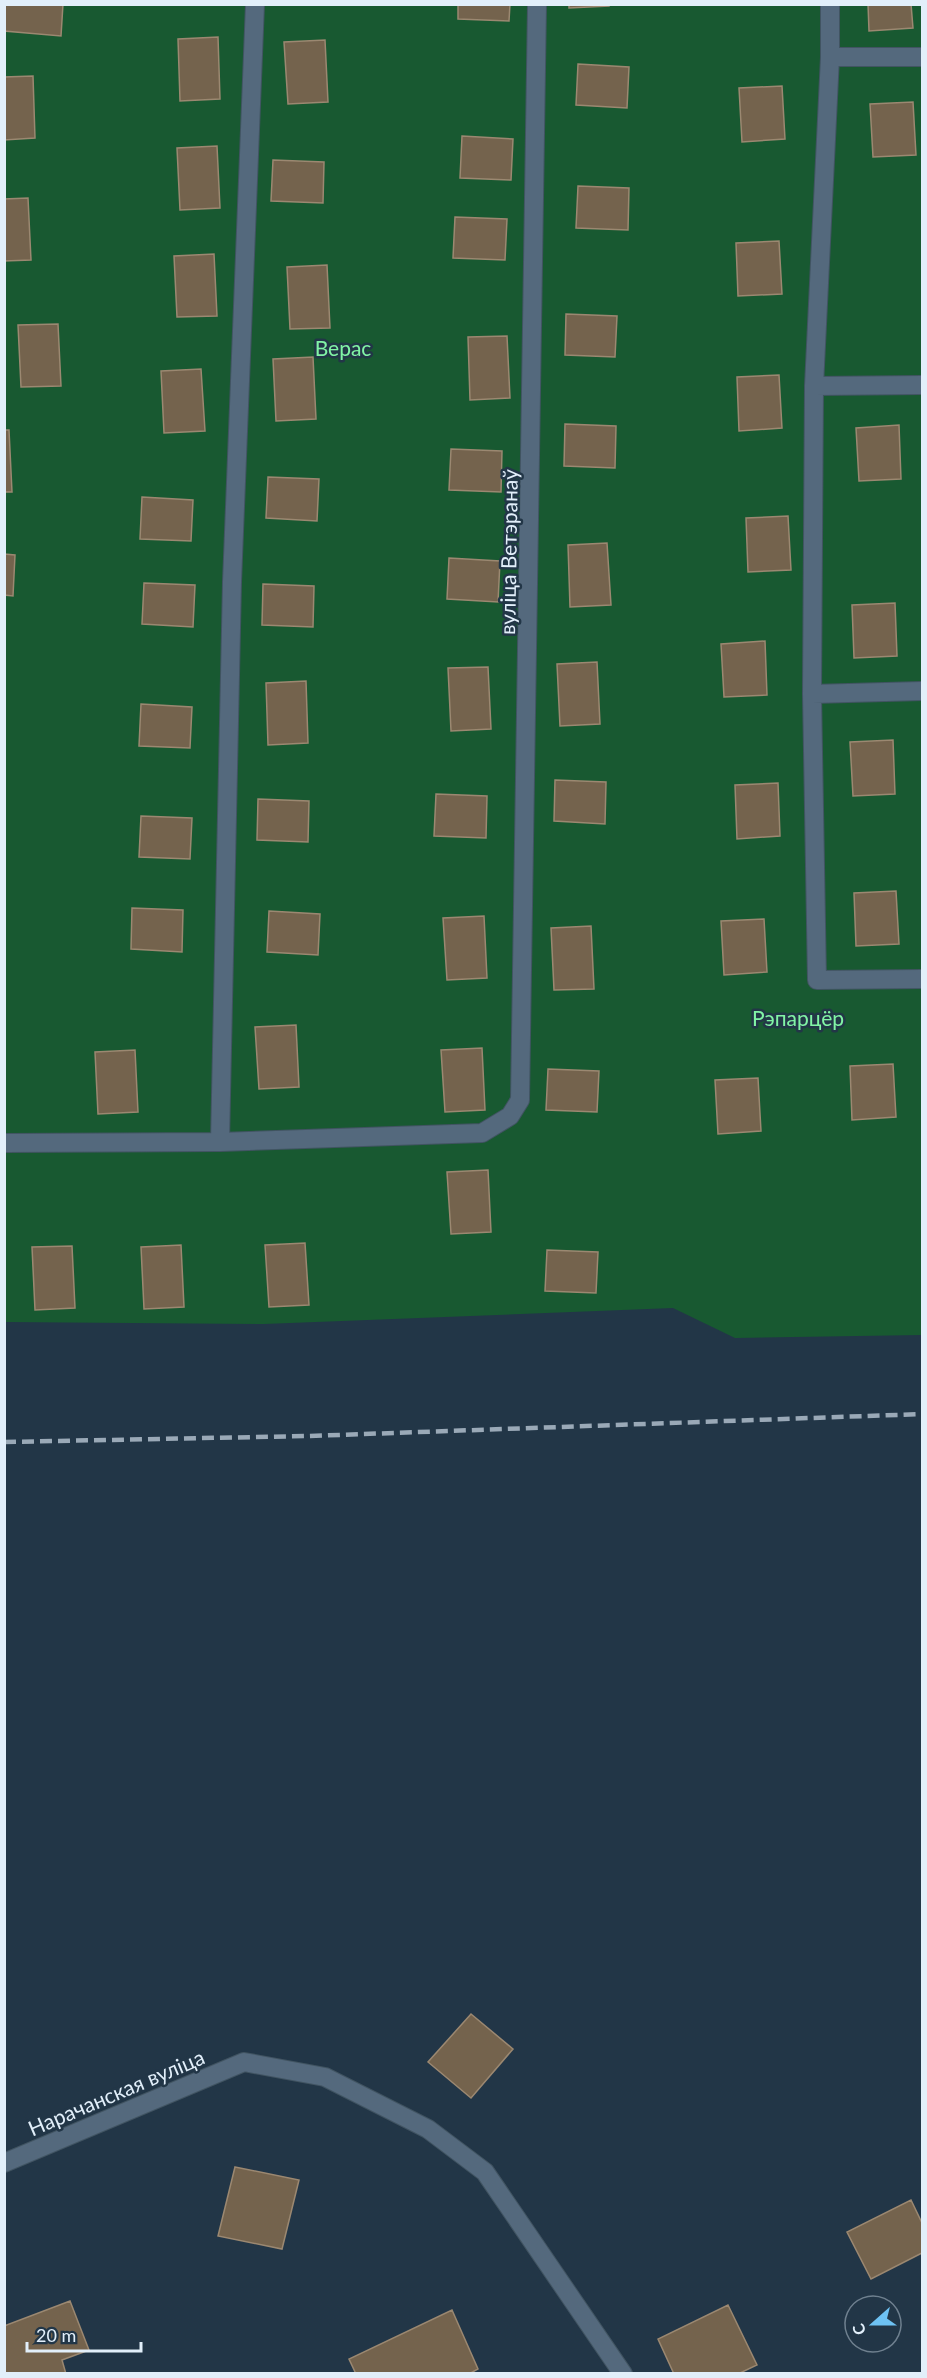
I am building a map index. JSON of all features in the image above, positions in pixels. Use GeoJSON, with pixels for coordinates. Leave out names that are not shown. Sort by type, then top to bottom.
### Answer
{"type":"FeatureCollection","features":[{"type":"Feature","properties":{"kind":"street"},"geometry":{"type":"LineString","coordinates":[[4,1143],[220,1143],[232,582],[255,4]]}},
{"type":"Feature","properties":{"kind":"street","name":"вуліца Ветэранаў"},"geometry":{"type":"LineString","coordinates":[[220,1143],[482,1133],[510,1116],[520,1100],[537,4]]}},
{"type":"Feature","properties":{"kind":"street"},"geometry":{"type":"LineString","coordinates":[[830,4],[830,57],[814,386],[812,694],[817,980],[922,979]]}},
{"type":"Feature","properties":{"kind":"street"},"geometry":{"type":"LineString","coordinates":[[830,57],[922,57]]}},
{"type":"Feature","properties":{"kind":"street"},"geometry":{"type":"LineString","coordinates":[[814,386],[922,385]]}},
{"type":"Feature","properties":{"kind":"street"},"geometry":{"type":"LineString","coordinates":[[812,694],[922,691]]}},
{"type":"Feature","properties":{"kind":"street","name":"Нарачанская вуліца"},"geometry":{"type":"LineString","coordinates":[[4,2163],[244,2062],[325,2077],[428,2129],[485,2172],[623,2373]]}},
{"type":"Feature","properties":{"kind":"green space","name":"Верас"},"geometry":{"type":"Polygon","coordinates":[[[5,5],[922,5],[922,1335],[735,1338],[673,1308],[264,1324],[5,1322],[5,5]]]}},
{"type":"Feature","properties":{"kind":"building"},"geometry":{"type":"Polygon","coordinates":[[[4,4],[63,4],[61,36],[4,31],[4,4]]]}},
{"type":"Feature","properties":{"kind":"building"},"geometry":{"type":"Polygon","coordinates":[[[458,4],[510,4],[509,21],[458,19],[458,4]]]}},
{"type":"Feature","properties":{"kind":"building"},"geometry":{"type":"Polygon","coordinates":[[[569,4],[609,4],[609,6],[569,8],[569,4]]]}},
{"type":"Feature","properties":{"kind":"building"},"geometry":{"type":"Polygon","coordinates":[[[868,4],[911,4],[913,28],[869,31],[868,4]]]}},
{"type":"Feature","properties":{"kind":"building"},"geometry":{"type":"Polygon","coordinates":[[[218,37],[220,99],[180,101],[178,39],[218,37]]]}},
{"type":"Feature","properties":{"kind":"building"},"geometry":{"type":"Polygon","coordinates":[[[325,40],[328,102],[288,104],[284,42],[325,40]]]}},
{"type":"Feature","properties":{"kind":"building"},"geometry":{"type":"Polygon","coordinates":[[[578,64],[629,67],[627,108],[576,105],[578,64]]]}},
{"type":"Feature","properties":{"kind":"building"},"geometry":{"type":"Polygon","coordinates":[[[33,76],[35,138],[4,140],[4,77],[33,76]]]}},
{"type":"Feature","properties":{"kind":"building"},"geometry":{"type":"Polygon","coordinates":[[[782,86],[785,139],[742,142],[739,88],[782,86]]]}},
{"type":"Feature","properties":{"kind":"building"},"geometry":{"type":"Polygon","coordinates":[[[913,102],[916,155],[873,157],[870,104],[913,102]]]}},
{"type":"Feature","properties":{"kind":"building"},"geometry":{"type":"Polygon","coordinates":[[[462,136],[513,139],[511,180],[460,178],[462,136]]]}},
{"type":"Feature","properties":{"kind":"building"},"geometry":{"type":"Polygon","coordinates":[[[217,146],[220,208],[180,210],[177,148],[217,146]]]}},
{"type":"Feature","properties":{"kind":"building"},"geometry":{"type":"Polygon","coordinates":[[[273,160],[324,162],[323,203],[271,201],[273,160]]]}},
{"type":"Feature","properties":{"kind":"building"},"geometry":{"type":"Polygon","coordinates":[[[578,186],[629,188],[628,230],[576,228],[578,186]]]}},
{"type":"Feature","properties":{"kind":"building"},"geometry":{"type":"Polygon","coordinates":[[[28,198],[31,260],[4,261],[4,199],[28,198]]]}},
{"type":"Feature","properties":{"kind":"building"},"geometry":{"type":"Polygon","coordinates":[[[455,217],[507,219],[505,260],[453,258],[455,217]]]}},
{"type":"Feature","properties":{"kind":"building"},"geometry":{"type":"Polygon","coordinates":[[[779,241],[782,294],[738,296],[736,243],[779,241]]]}},
{"type":"Feature","properties":{"kind":"building"},"geometry":{"type":"Polygon","coordinates":[[[214,254],[217,316],[177,317],[174,256],[214,254]]]}},
{"type":"Feature","properties":{"kind":"building"},"geometry":{"type":"Polygon","coordinates":[[[327,265],[330,328],[290,329],[287,267],[327,265]]]}},
{"type":"Feature","properties":{"kind":"building"},"geometry":{"type":"Polygon","coordinates":[[[566,314],[617,316],[615,357],[565,355],[566,314]]]}},
{"type":"Feature","properties":{"kind":"building"},"geometry":{"type":"Polygon","coordinates":[[[58,324],[61,386],[21,387],[18,325],[58,324]]]}},
{"type":"Feature","properties":{"kind":"building"},"geometry":{"type":"Polygon","coordinates":[[[507,336],[510,398],[470,400],[468,337],[507,336]]]}},
{"type":"Feature","properties":{"kind":"building"},"geometry":{"type":"Polygon","coordinates":[[[313,357],[316,419],[276,421],[273,359],[313,357]]]}},
{"type":"Feature","properties":{"kind":"building"},"geometry":{"type":"Polygon","coordinates":[[[201,369],[205,431],[164,433],[161,371],[201,369]]]}},
{"type":"Feature","properties":{"kind":"building"},"geometry":{"type":"Polygon","coordinates":[[[779,375],[782,428],[739,431],[737,377],[779,375]]]}},
{"type":"Feature","properties":{"kind":"building"},"geometry":{"type":"Polygon","coordinates":[[[565,424],[616,426],[615,468],[564,466],[565,424]]]}},
{"type":"Feature","properties":{"kind":"building"},"geometry":{"type":"Polygon","coordinates":[[[899,425],[901,479],[859,481],[856,428],[899,425]]]}},
{"type":"Feature","properties":{"kind":"building"},"geometry":{"type":"Polygon","coordinates":[[[4,430],[9,430],[12,492],[4,492],[4,430]]]}},
{"type":"Feature","properties":{"kind":"building"},"geometry":{"type":"Polygon","coordinates":[[[451,449],[502,451],[501,492],[449,490],[451,449]]]}},
{"type":"Feature","properties":{"kind":"building"},"geometry":{"type":"Polygon","coordinates":[[[268,477],[319,479],[317,521],[266,518],[268,477]]]}},
{"type":"Feature","properties":{"kind":"building"},"geometry":{"type":"Polygon","coordinates":[[[142,497],[193,500],[191,541],[140,539],[142,497]]]}},
{"type":"Feature","properties":{"kind":"building"},"geometry":{"type":"Polygon","coordinates":[[[788,516],[791,570],[748,572],[746,518],[788,516]]]}},
{"type":"Feature","properties":{"kind":"building"},"geometry":{"type":"Polygon","coordinates":[[[607,543],[611,605],[570,607],[568,545],[607,543]]]}},
{"type":"Feature","properties":{"kind":"building"},"geometry":{"type":"Polygon","coordinates":[[[4,554],[15,555],[13,596],[4,595],[4,554]]]}},
{"type":"Feature","properties":{"kind":"building"},"geometry":{"type":"Polygon","coordinates":[[[449,558],[500,561],[498,602],[447,599],[449,558]]]}},
{"type":"Feature","properties":{"kind":"building"},"geometry":{"type":"Polygon","coordinates":[[[144,583],[195,585],[193,627],[142,624],[144,583]]]}},
{"type":"Feature","properties":{"kind":"building"},"geometry":{"type":"Polygon","coordinates":[[[263,584],[314,586],[313,627],[262,625],[263,584]]]}},
{"type":"Feature","properties":{"kind":"building"},"geometry":{"type":"Polygon","coordinates":[[[895,603],[897,656],[854,658],[852,605],[895,603]]]}},
{"type":"Feature","properties":{"kind":"building"},"geometry":{"type":"Polygon","coordinates":[[[765,641],[767,695],[724,697],[721,644],[765,641]]]}},
{"type":"Feature","properties":{"kind":"building"},"geometry":{"type":"Polygon","coordinates":[[[597,662],[600,724],[560,726],[557,664],[597,662]]]}},
{"type":"Feature","properties":{"kind":"building"},"geometry":{"type":"Polygon","coordinates":[[[488,667],[491,729],[451,731],[448,668],[488,667]]]}},
{"type":"Feature","properties":{"kind":"building"},"geometry":{"type":"Polygon","coordinates":[[[306,681],[308,743],[268,745],[266,683],[306,681]]]}},
{"type":"Feature","properties":{"kind":"building"},"geometry":{"type":"Polygon","coordinates":[[[141,704],[192,707],[190,748],[139,746],[141,704]]]}},
{"type":"Feature","properties":{"kind":"building"},"geometry":{"type":"Polygon","coordinates":[[[893,740],[895,794],[853,796],[850,742],[893,740]]]}},
{"type":"Feature","properties":{"kind":"building"},"geometry":{"type":"Polygon","coordinates":[[[555,780],[606,782],[605,824],[554,821],[555,780]]]}},
{"type":"Feature","properties":{"kind":"building"},"geometry":{"type":"Polygon","coordinates":[[[778,783],[780,836],[737,839],[735,785],[778,783]]]}},
{"type":"Feature","properties":{"kind":"building"},"geometry":{"type":"Polygon","coordinates":[[[436,794],[487,796],[486,838],[434,836],[436,794]]]}},
{"type":"Feature","properties":{"kind":"building"},"geometry":{"type":"Polygon","coordinates":[[[258,799],[309,801],[308,842],[257,840],[258,799]]]}},
{"type":"Feature","properties":{"kind":"building"},"geometry":{"type":"Polygon","coordinates":[[[141,816],[192,818],[190,859],[139,857],[141,816]]]}},
{"type":"Feature","properties":{"kind":"building"},"geometry":{"type":"Polygon","coordinates":[[[896,891],[899,944],[856,946],[854,893],[896,891]]]}},
{"type":"Feature","properties":{"kind":"building"},"geometry":{"type":"Polygon","coordinates":[[[132,908],[183,910],[182,952],[131,949],[132,908]]]}},
{"type":"Feature","properties":{"kind":"building"},"geometry":{"type":"Polygon","coordinates":[[[269,911],[320,914],[318,955],[267,952],[269,911]]]}},
{"type":"Feature","properties":{"kind":"building"},"geometry":{"type":"Polygon","coordinates":[[[484,916],[487,978],[447,980],[443,918],[484,916]]]}},
{"type":"Feature","properties":{"kind":"building"},"geometry":{"type":"Polygon","coordinates":[[[764,919],[767,972],[724,975],[721,921],[764,919]]]}},
{"type":"Feature","properties":{"kind":"building"},"geometry":{"type":"Polygon","coordinates":[[[591,926],[594,989],[554,990],[551,928],[591,926]]]}},
{"type":"Feature","properties":{"kind":"building"},"geometry":{"type":"Polygon","coordinates":[[[296,1025],[299,1087],[259,1089],[255,1027],[296,1025]]]}},
{"type":"Feature","properties":{"kind":"building"},"geometry":{"type":"Polygon","coordinates":[[[482,1048],[485,1110],[445,1112],[441,1050],[482,1048]]]}},
{"type":"Feature","properties":{"kind":"building"},"geometry":{"type":"Polygon","coordinates":[[[135,1050],[138,1112],[98,1114],[95,1052],[135,1050]]]}},
{"type":"Feature","properties":{"kind":"building"},"geometry":{"type":"Polygon","coordinates":[[[893,1064],[896,1117],[852,1120],[850,1066],[893,1064]]]}},
{"type":"Feature","properties":{"kind":"building"},"geometry":{"type":"Polygon","coordinates":[[[548,1069],[599,1071],[597,1112],[546,1110],[548,1069]]]}},
{"type":"Feature","properties":{"kind":"building"},"geometry":{"type":"Polygon","coordinates":[[[758,1078],[761,1131],[718,1134],[715,1080],[758,1078]]]}},
{"type":"Feature","properties":{"kind":"building"},"geometry":{"type":"Polygon","coordinates":[[[488,1170],[491,1232],[451,1234],[447,1172],[488,1170]]]}},
{"type":"Feature","properties":{"kind":"building"},"geometry":{"type":"Polygon","coordinates":[[[305,1243],[309,1305],[269,1307],[265,1245],[305,1243]]]}},
{"type":"Feature","properties":{"kind":"building"},"geometry":{"type":"Polygon","coordinates":[[[181,1245],[184,1307],[144,1309],[141,1247],[181,1245]]]}},
{"type":"Feature","properties":{"kind":"building"},"geometry":{"type":"Polygon","coordinates":[[[72,1246],[75,1308],[35,1310],[32,1247],[72,1246]]]}},
{"type":"Feature","properties":{"kind":"building"},"geometry":{"type":"Polygon","coordinates":[[[547,1250],[598,1252],[596,1293],[545,1291],[547,1250]]]}},
{"type":"Feature","properties":{"kind":"building"},"geometry":{"type":"Polygon","coordinates":[[[471,2014],[513,2049],[471,2098],[428,2062],[471,2014]]]}},
{"type":"Feature","properties":{"kind":"building"},"geometry":{"type":"Polygon","coordinates":[[[235,2167],[299,2180],[282,2249],[218,2236],[235,2167]]]}},
{"type":"Feature","properties":{"kind":"building"},"geometry":{"type":"Polygon","coordinates":[[[911,2200],[922,2223],[922,2253],[871,2279],[847,2232],[911,2200]]]}},
{"type":"Feature","properties":{"kind":"building"},"geometry":{"type":"Polygon","coordinates":[[[70,2301],[89,2350],[62,2360],[66,2374],[4,2374],[4,2326],[70,2301]]]}},
{"type":"Feature","properties":{"kind":"building"},"geometry":{"type":"Polygon","coordinates":[[[728,2305],[757,2365],[738,2374],[674,2374],[658,2339],[728,2305]]]}},
{"type":"Feature","properties":{"kind":"building"},"geometry":{"type":"Polygon","coordinates":[[[452,2310],[478,2369],[469,2374],[356,2374],[349,2359],[452,2310]]]}},
{"type":"Feature","properties":{"kind":"railway"},"geometry":{"type":"LineString","coordinates":[[4,1442],[309,1436],[922,1414]]}},
{"type":"Feature","properties":{"kind":"park label","name":"Рэпарцёр"},"geometry":{"type":"Point","coordinates":[798,1017]}}]}
